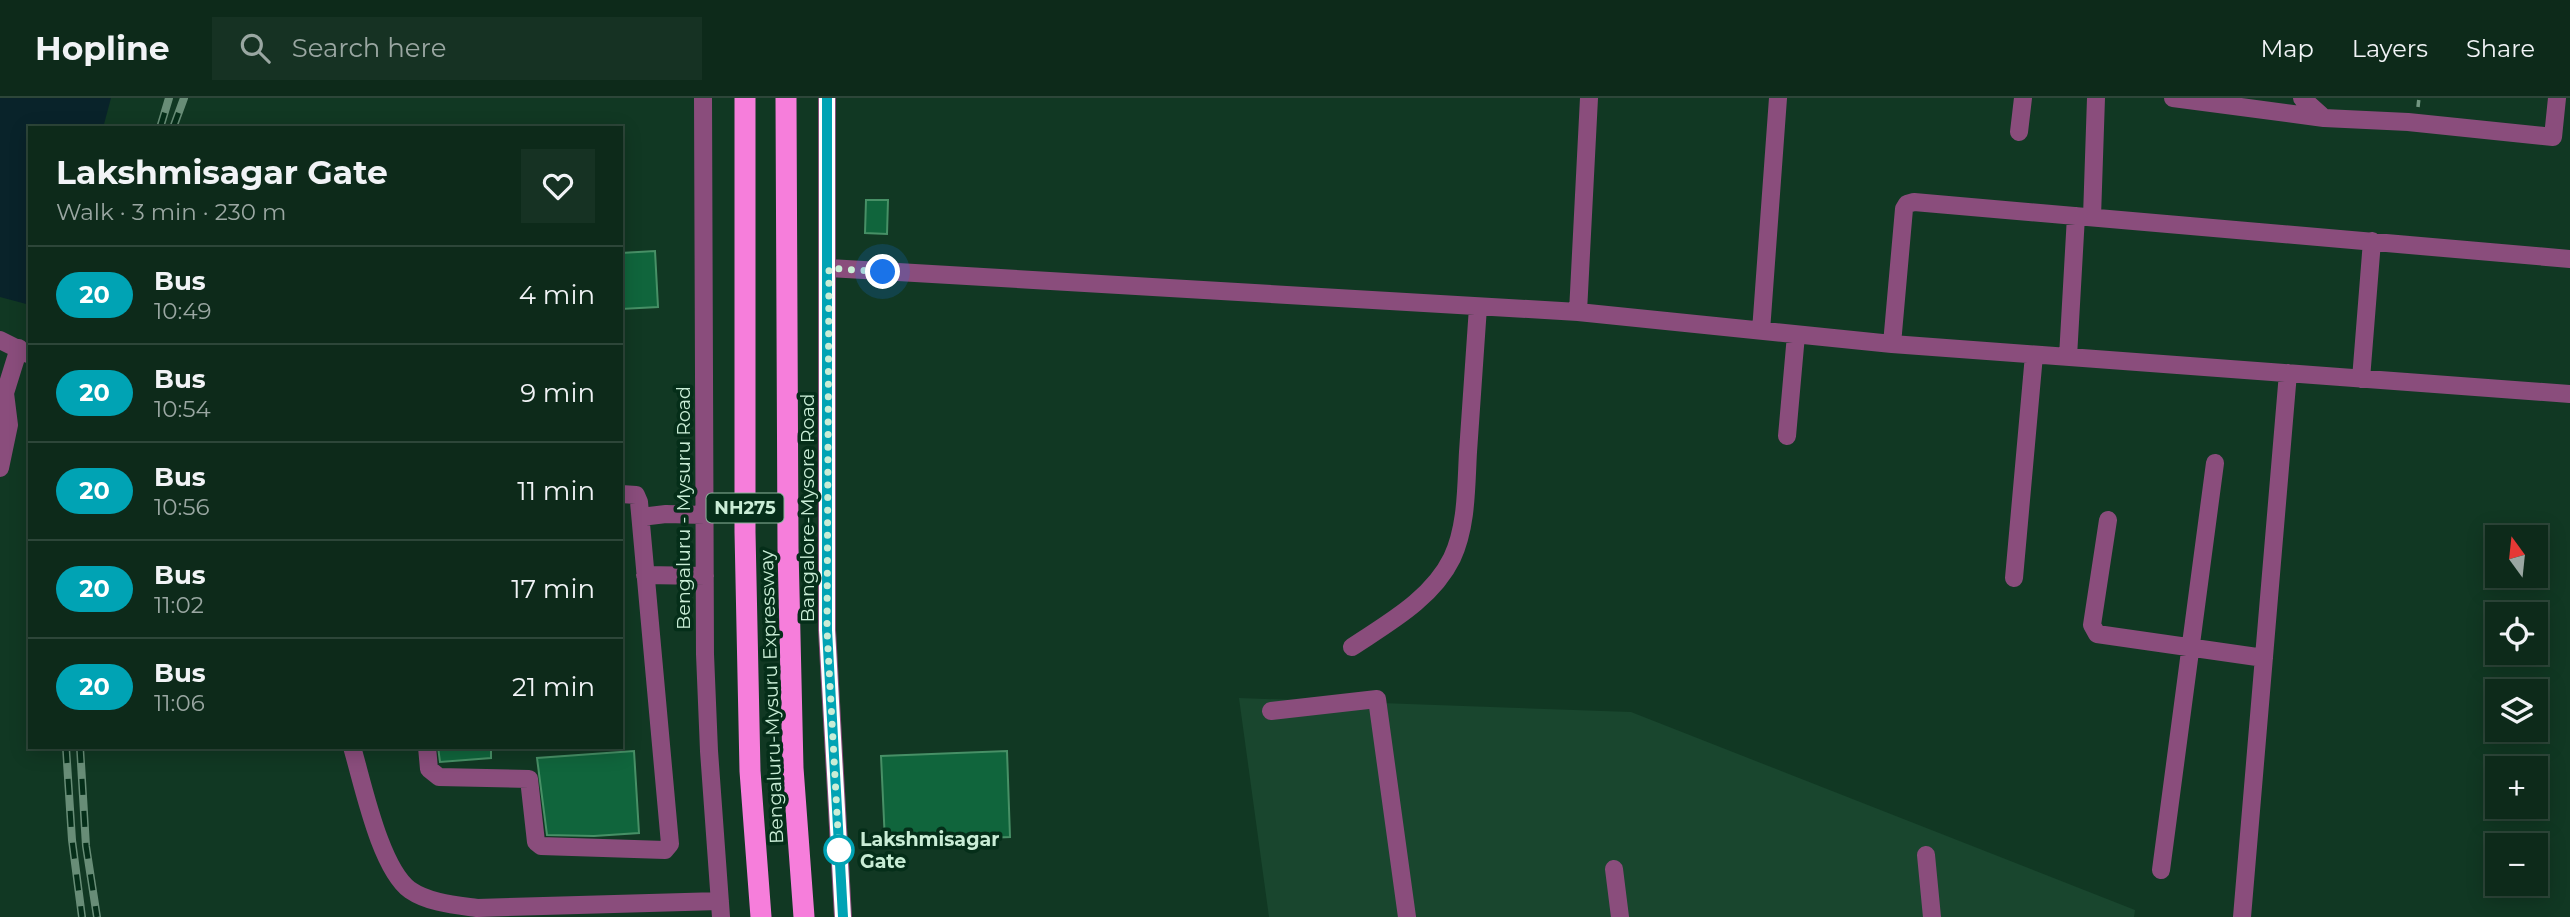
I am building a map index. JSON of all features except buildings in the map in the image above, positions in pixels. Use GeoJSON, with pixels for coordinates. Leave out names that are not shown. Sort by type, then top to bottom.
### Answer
{"type":"FeatureCollection","features":[{"type":"Feature","properties":{"kind":"highway","name":"Bengaluru-Mysuru Expressway"},"geometry":{"type":"LineString","coordinates":[[745,98],[745,532],[750,771],[761,917]]}},
{"type":"Feature","properties":{"kind":"highway","name":"Bengaluru-Mysuru Expressway"},"geometry":{"type":"LineString","coordinates":[[786,98],[788,575],[793,768],[804,917]]}},
{"type":"Feature","properties":{"kind":"street","name":"Bengaluru - Mysuru Road"},"geometry":{"type":"LineString","coordinates":[[703,98],[705,576],[709,751],[721,909]]}},
{"type":"Feature","properties":{"kind":"street","name":"Bangalore-Mysore Road"},"geometry":{"type":"LineString","coordinates":[[827,98],[827,630],[843,917]]}},
{"type":"Feature","properties":{"kind":"street"},"geometry":{"type":"LineString","coordinates":[[1578,312],[1589,98]]}},
{"type":"Feature","properties":{"kind":"street"},"geometry":{"type":"LineString","coordinates":[[1761,331],[1778,98]]}},
{"type":"Feature","properties":{"kind":"street"},"geometry":{"type":"LineString","coordinates":[[2019,132],[2023,98]]}},
{"type":"Feature","properties":{"kind":"street"},"geometry":{"type":"LineString","coordinates":[[2068,357],[2096,98]]}},
{"type":"Feature","properties":{"kind":"street"},"geometry":{"type":"LineString","coordinates":[[2173,98],[2323,118],[2408,122],[2553,137],[2557,98]]}},
{"type":"Feature","properties":{"kind":"street"},"geometry":{"type":"LineString","coordinates":[[2302,98],[2323,118]]}},
{"type":"Feature","properties":{"kind":"street"},"geometry":{"type":"LineString","coordinates":[[1892,344],[1904,209],[1907,204],[1914,202],[2570,259]]}},
{"type":"Feature","properties":{"kind":"street"},"geometry":{"type":"LineString","coordinates":[[2361,379],[2372,241]]}},
{"type":"Feature","properties":{"kind":"street"},"geometry":{"type":"LineString","coordinates":[[829,268],[1578,312],[1892,344],[2570,394]]}},
{"type":"Feature","properties":{"kind":"street"},"geometry":{"type":"LineString","coordinates":[[1352,646],[1410,608],[1451,559],[1460,535],[1465,502],[1478,307]]}},
{"type":"Feature","properties":{"kind":"street"},"geometry":{"type":"LineString","coordinates":[[1787,436],[1796,335]]}},
{"type":"Feature","properties":{"kind":"street"},"geometry":{"type":"LineString","coordinates":[[0,340],[24,351],[2,396],[9,425],[0,468]]}},
{"type":"Feature","properties":{"kind":"street"},"geometry":{"type":"LineString","coordinates":[[2014,578],[2034,355]]}},
{"type":"Feature","properties":{"kind":"street"},"geometry":{"type":"LineString","coordinates":[[2242,917],[2288,373]]}},
{"type":"Feature","properties":{"kind":"street"},"geometry":{"type":"LineString","coordinates":[[2161,870],[2215,463]]}},
{"type":"Feature","properties":{"kind":"street"},"geometry":{"type":"LineString","coordinates":[[427,749],[429,769],[439,776],[529,779],[536,842],[541,846],[665,850],[670,844],[641,517],[636,495],[623,494]]}},
{"type":"Feature","properties":{"kind":"street"},"geometry":{"type":"LineString","coordinates":[[641,517],[666,514],[705,515]]}},
{"type":"Feature","properties":{"kind":"street"},"geometry":{"type":"LineString","coordinates":[[2108,520],[2092,625],[2097,634],[2264,658]]}},
{"type":"Feature","properties":{"kind":"street"},"geometry":{"type":"LineString","coordinates":[[645,575],[705,576]]}},
{"type":"Feature","properties":{"kind":"street"},"geometry":{"type":"LineString","coordinates":[[1271,711],[1377,699],[1407,917]]}},
{"type":"Feature","properties":{"kind":"street"},"geometry":{"type":"LineString","coordinates":[[353,749],[387,859],[411,891],[454,911],[477,908],[549,911],[721,909]]}},
{"type":"Feature","properties":{"kind":"street"},"geometry":{"type":"LineString","coordinates":[[1926,855],[1932,917]]}},
{"type":"Feature","properties":{"kind":"street"},"geometry":{"type":"LineString","coordinates":[[1614,869],[1620,917]]}},
{"type":"Feature","properties":{"kind":"shaded area"},"geometry":{"type":"Polygon","coordinates":[[[1239,698],[1631,712],[2135,910],[2134,917],[1269,917],[1239,698]]]}},
{"type":"Feature","properties":{"kind":"water"},"geometry":{"type":"Polygon","coordinates":[[[0,98],[111,98],[104,126],[28,126],[28,304],[0,297],[0,98]]]}},
{"type":"Feature","properties":{"kind":"railway"},"geometry":{"type":"LineString","coordinates":[[161,126],[169,98]]}},
{"type":"Feature","properties":{"kind":"railway"},"geometry":{"type":"LineString","coordinates":[[174,126],[184,98]]}},
{"type":"Feature","properties":{"kind":"railway"},"geometry":{"type":"LineString","coordinates":[[66,749],[72,840],[82,917]]}},
{"type":"Feature","properties":{"kind":"railway"},"geometry":{"type":"LineString","coordinates":[[80,749],[86,846],[97,917]]}},
{"type":"Feature","properties":{"kind":"bus line","name":"20"},"geometry":{"type":"LineString","coordinates":[[827,98],[827,630],[843,917]]}},
{"type":"Feature","properties":{"kind":"place","name":"Lakshmisagar Gate"},"geometry":{"type":"Point","coordinates":[839,850]}},
{"type":"Feature","properties":{"kind":"route"},"geometry":{"type":"LineString","coordinates":[[839,850],[827,630],[829,268],[883,272]]}}]}
